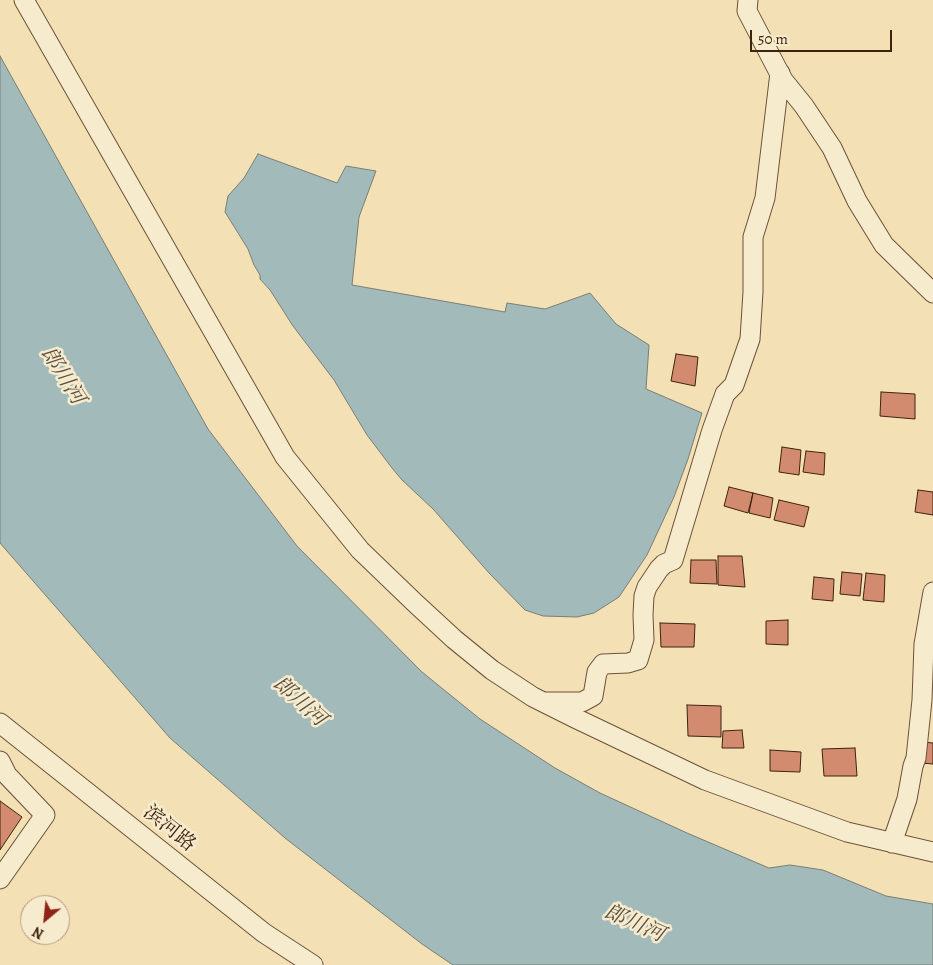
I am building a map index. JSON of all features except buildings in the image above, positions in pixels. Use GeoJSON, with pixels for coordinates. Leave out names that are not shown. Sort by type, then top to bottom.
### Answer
{"type":"FeatureCollection","features":[{"type":"Feature","properties":{"kind":"street"},"geometry":{"type":"LineString","coordinates":[[24,0],[285,457],[360,550],[454,640],[492,670],[543,702],[705,780],[847,832],[933,852]]}},
{"type":"Feature","properties":{"kind":"street"},"geometry":{"type":"LineString","coordinates":[[748,0],[747,11],[783,80],[804,106],[832,148],[857,200],[884,245],[933,293]]}},
{"type":"Feature","properties":{"kind":"street"},"geometry":{"type":"LineString","coordinates":[[543,702],[582,702],[594,696],[596,672],[603,664],[628,663],[638,660],[644,640],[642,602],[647,587],[664,564],[673,560],[712,430],[725,394],[734,385],[750,339],[753,292],[753,237],[765,198],[780,73]]}},
{"type":"Feature","properties":{"kind":"street"},"geometry":{"type":"LineString","coordinates":[[892,842],[907,799],[916,758],[922,700],[924,644],[933,592]]}},
{"type":"Feature","properties":{"kind":"street","name":"滨河路"},"geometry":{"type":"LineString","coordinates":[[0,723],[264,933],[313,965]]}},
{"type":"Feature","properties":{"kind":"street"},"geometry":{"type":"LineString","coordinates":[[0,761],[7,775],[46,815],[0,879]]}},
{"type":"Feature","properties":{"kind":"water","name":"郎川河"},"geometry":{"type":"Polygon","coordinates":[[[0,56],[208,429],[297,546],[422,672],[480,719],[555,768],[600,793],[687,833],[769,868],[790,865],[823,870],[886,896],[933,904],[933,965],[453,965],[422,944],[285,838],[170,738],[0,543],[0,56]]]}},
{"type":"Feature","properties":{"kind":"water"},"geometry":{"type":"Polygon","coordinates":[[[258,154],[337,183],[346,166],[376,171],[359,217],[352,285],[505,312],[507,303],[545,309],[590,293],[616,324],[649,345],[646,389],[702,413],[674,497],[647,555],[619,597],[594,613],[577,617],[543,616],[525,610],[489,573],[433,509],[392,468],[367,435],[334,380],[293,326],[270,290],[260,279],[248,249],[225,212],[228,196],[244,178],[258,154]]]}}]}
